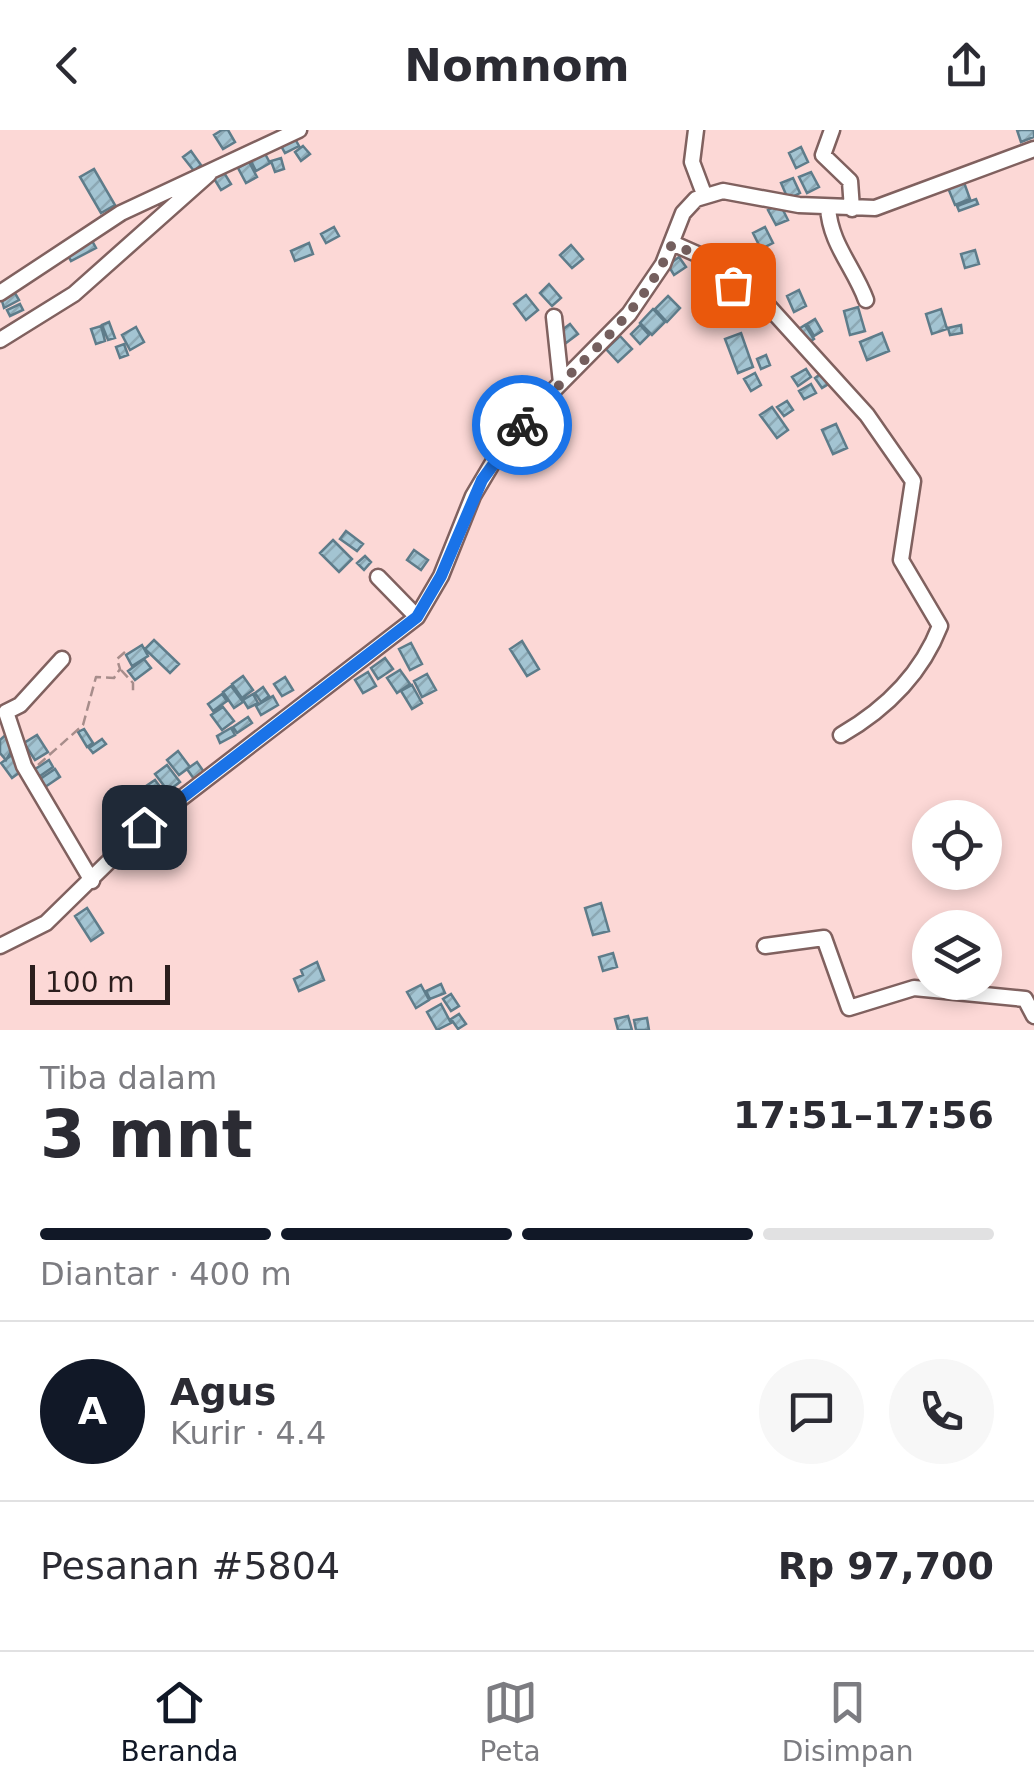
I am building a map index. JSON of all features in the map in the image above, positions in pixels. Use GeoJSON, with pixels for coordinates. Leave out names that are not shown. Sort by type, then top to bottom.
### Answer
{"type":"FeatureCollection","features":[{"type":"Feature","properties":{"kind":"street"},"geometry":{"type":"LineString","coordinates":[[0,293],[106,222],[299,130]]}},
{"type":"Feature","properties":{"kind":"street"},"geometry":{"type":"LineString","coordinates":[[696,130],[692,162],[704,194]]}},
{"type":"Feature","properties":{"kind":"street"},"geometry":{"type":"LineString","coordinates":[[832,130],[822,154],[850,181],[852,209]]}},
{"type":"Feature","properties":{"kind":"street"},"geometry":{"type":"LineString","coordinates":[[0,946],[46,923],[166,809],[417,617],[494,459],[561,382],[630,314],[672,244],[683,213],[704,194],[723,191],[852,209],[887,205],[1034,148]]}},
{"type":"Feature","properties":{"kind":"street"},"geometry":{"type":"LineString","coordinates":[[0,340],[74,294],[221,164]]}},
{"type":"Feature","properties":{"kind":"street"},"geometry":{"type":"LineString","coordinates":[[828,207],[835,244],[857,276],[866,300]]}},
{"type":"Feature","properties":{"kind":"street"},"geometry":{"type":"LineString","coordinates":[[672,244],[722,265],[737,290],[769,308],[867,415],[913,481],[901,560],[940,626],[928,657],[887,706],[841,735]]}},
{"type":"Feature","properties":{"kind":"street"},"geometry":{"type":"LineString","coordinates":[[554,317],[561,382]]}},
{"type":"Feature","properties":{"kind":"street"},"geometry":{"type":"LineString","coordinates":[[378,578],[417,617]]}},
{"type":"Feature","properties":{"kind":"street"},"geometry":{"type":"LineString","coordinates":[[62,659],[20,704],[6,712],[14,745],[69,850],[92,882]]}},
{"type":"Feature","properties":{"kind":"street"},"geometry":{"type":"LineString","coordinates":[[765,946],[824,938],[849,1008],[914,988],[1025,999],[1034,1016]]}},
{"type":"Feature","properties":{"kind":"path"},"geometry":{"type":"LineString","coordinates":[[125,652],[117,659],[120,669],[133,682],[133,694]]}},
{"type":"Feature","properties":{"kind":"path"},"geometry":{"type":"LineString","coordinates":[[29,772],[83,724],[96,678],[114,678],[120,669]]}},
{"type":"Feature","properties":{"kind":"building"},"geometry":{"type":"Polygon","coordinates":[[[228,130],[235,142],[223,149],[214,135],[228,130]]]}},
{"type":"Feature","properties":{"kind":"building"},"geometry":{"type":"Polygon","coordinates":[[[1017,130],[1034,130],[1034,137],[1021,142],[1017,130]]]}},
{"type":"Feature","properties":{"kind":"building"},"geometry":{"type":"Polygon","coordinates":[[[294,137],[299,146],[285,153],[280,144],[294,137]]]}},
{"type":"Feature","properties":{"kind":"building"},"geometry":{"type":"Polygon","coordinates":[[[303,146],[310,154],[301,161],[295,152],[303,146]]]}},
{"type":"Feature","properties":{"kind":"building"},"geometry":{"type":"Polygon","coordinates":[[[801,147],[808,162],[796,168],[789,153],[801,147]]]}},
{"type":"Feature","properties":{"kind":"building"},"geometry":{"type":"Polygon","coordinates":[[[263,150],[270,163],[256,171],[249,157],[263,150]]]}},
{"type":"Feature","properties":{"kind":"building"},"geometry":{"type":"Polygon","coordinates":[[[191,151],[201,165],[194,171],[183,157],[191,151]]]}},
{"type":"Feature","properties":{"kind":"building"},"geometry":{"type":"Polygon","coordinates":[[[281,158],[284,169],[275,172],[271,161],[281,158]]]}},
{"type":"Feature","properties":{"kind":"building"},"geometry":{"type":"Polygon","coordinates":[[[249,162],[257,177],[246,183],[238,168],[249,162]]]}},
{"type":"Feature","properties":{"kind":"building"},"geometry":{"type":"Polygon","coordinates":[[[94,169],[115,205],[101,213],[80,177],[94,169]]]}},
{"type":"Feature","properties":{"kind":"building"},"geometry":{"type":"Polygon","coordinates":[[[223,171],[231,184],[221,190],[213,177],[223,171]]]}},
{"type":"Feature","properties":{"kind":"building"},"geometry":{"type":"Polygon","coordinates":[[[811,172],[819,187],[807,193],[799,177],[811,172]]]}},
{"type":"Feature","properties":{"kind":"building"},"geometry":{"type":"Polygon","coordinates":[[[962,177],[970,199],[955,205],[946,183],[962,177]]]}},
{"type":"Feature","properties":{"kind":"building"},"geometry":{"type":"Polygon","coordinates":[[[793,178],[800,193],[788,199],[781,183],[793,178]]]}},
{"type":"Feature","properties":{"kind":"building"},"geometry":{"type":"Polygon","coordinates":[[[976,199],[978,204],[959,211],[957,206],[976,199]]]}},
{"type":"Feature","properties":{"kind":"building"},"geometry":{"type":"Polygon","coordinates":[[[780,204],[788,220],[776,225],[768,210],[780,204]]]}},
{"type":"Feature","properties":{"kind":"building"},"geometry":{"type":"Polygon","coordinates":[[[334,227],[339,236],[326,243],[321,234],[334,227]]]}},
{"type":"Feature","properties":{"kind":"building"},"geometry":{"type":"Polygon","coordinates":[[[765,227],[773,243],[761,249],[753,233],[765,227]]]}},
{"type":"Feature","properties":{"kind":"building"},"geometry":{"type":"Polygon","coordinates":[[[90,237],[96,248],[71,261],[65,250],[90,237]]]}},
{"type":"Feature","properties":{"kind":"building"},"geometry":{"type":"Polygon","coordinates":[[[309,243],[313,254],[295,261],[291,251],[309,243]]]}},
{"type":"Feature","properties":{"kind":"building"},"geometry":{"type":"Polygon","coordinates":[[[571,245],[583,259],[572,268],[560,255],[571,245]]]}},
{"type":"Feature","properties":{"kind":"building"},"geometry":{"type":"Polygon","coordinates":[[[975,250],[979,264],[965,268],[961,254],[975,250]]]}},
{"type":"Feature","properties":{"kind":"building"},"geometry":{"type":"Polygon","coordinates":[[[679,257],[686,267],[674,275],[668,265],[679,257]]]}},
{"type":"Feature","properties":{"kind":"building"},"geometry":{"type":"Polygon","coordinates":[[[549,284],[561,298],[552,306],[540,293],[549,284]]]}},
{"type":"Feature","properties":{"kind":"building"},"geometry":{"type":"Polygon","coordinates":[[[12,288],[19,300],[4,308],[0,294],[12,288]]]}},
{"type":"Feature","properties":{"kind":"building"},"geometry":{"type":"Polygon","coordinates":[[[799,290],[806,306],[794,312],[787,296],[799,290]]]}},
{"type":"Feature","properties":{"kind":"building"},"geometry":{"type":"Polygon","coordinates":[[[526,295],[538,310],[526,320],[514,304],[526,295]]]}},
{"type":"Feature","properties":{"kind":"building"},"geometry":{"type":"Polygon","coordinates":[[[668,296],[680,308],[667,322],[655,309],[668,296]]]}},
{"type":"Feature","properties":{"kind":"building"},"geometry":{"type":"Polygon","coordinates":[[[20,304],[23,310],[10,316],[7,310],[20,304]]]}},
{"type":"Feature","properties":{"kind":"building"},"geometry":{"type":"Polygon","coordinates":[[[858,307],[865,331],[850,335],[844,311],[858,307]]]}},
{"type":"Feature","properties":{"kind":"building"},"geometry":{"type":"Polygon","coordinates":[[[653,309],[665,322],[652,335],[640,323],[653,309]]]}},
{"type":"Feature","properties":{"kind":"building"},"geometry":{"type":"Polygon","coordinates":[[[941,309],[947,329],[932,334],[926,314],[941,309]]]}},
{"type":"Feature","properties":{"kind":"building"},"geometry":{"type":"Polygon","coordinates":[[[815,319],[822,331],[814,336],[807,324],[815,319]]]}},
{"type":"Feature","properties":{"kind":"building"},"geometry":{"type":"Polygon","coordinates":[[[109,322],[115,338],[108,340],[102,325],[109,322]]]}},
{"type":"Feature","properties":{"kind":"building"},"geometry":{"type":"Polygon","coordinates":[[[570,324],[578,334],[566,343],[558,333],[570,324]]]}},
{"type":"Feature","properties":{"kind":"building"},"geometry":{"type":"Polygon","coordinates":[[[640,325],[649,335],[640,344],[631,334],[640,325]]]}},
{"type":"Feature","properties":{"kind":"building"},"geometry":{"type":"Polygon","coordinates":[[[805,325],[814,339],[807,344],[797,330],[805,325]]]}},
{"type":"Feature","properties":{"kind":"building"},"geometry":{"type":"Polygon","coordinates":[[[961,325],[962,333],[950,335],[948,328],[961,325]]]}},
{"type":"Feature","properties":{"kind":"building"},"geometry":{"type":"Polygon","coordinates":[[[101,326],[105,341],[96,344],[91,329],[101,326]]]}},
{"type":"Feature","properties":{"kind":"building"},"geometry":{"type":"Polygon","coordinates":[[[136,327],[144,342],[130,350],[122,335],[136,327]]]}},
{"type":"Feature","properties":{"kind":"building"},"geometry":{"type":"Polygon","coordinates":[[[741,333],[753,367],[738,373],[725,339],[741,333]]]}},
{"type":"Feature","properties":{"kind":"building"},"geometry":{"type":"Polygon","coordinates":[[[882,333],[889,351],[867,360],[860,342],[882,333]]]}},
{"type":"Feature","properties":{"kind":"building"},"geometry":{"type":"Polygon","coordinates":[[[620,336],[632,349],[618,362],[606,349],[620,336]]]}},
{"type":"Feature","properties":{"kind":"building"},"geometry":{"type":"Polygon","coordinates":[[[124,344],[128,355],[120,358],[116,347],[124,344]]]}},
{"type":"Feature","properties":{"kind":"building"},"geometry":{"type":"Polygon","coordinates":[[[766,355],[770,365],[761,369],[757,359],[766,355]]]}},
{"type":"Feature","properties":{"kind":"building"},"geometry":{"type":"Polygon","coordinates":[[[806,369],[811,377],[798,386],[792,377],[806,369]]]}},
{"type":"Feature","properties":{"kind":"building"},"geometry":{"type":"Polygon","coordinates":[[[823,372],[830,383],[822,388],[815,378],[823,372]]]}},
{"type":"Feature","properties":{"kind":"building"},"geometry":{"type":"Polygon","coordinates":[[[755,373],[761,385],[751,391],[744,379],[755,373]]]}},
{"type":"Feature","properties":{"kind":"building"},"geometry":{"type":"Polygon","coordinates":[[[811,384],[816,393],[804,399],[799,391],[811,384]]]}},
{"type":"Feature","properties":{"kind":"building"},"geometry":{"type":"Polygon","coordinates":[[[787,401],[793,410],[784,416],[777,407],[787,401]]]}},
{"type":"Feature","properties":{"kind":"building"},"geometry":{"type":"Polygon","coordinates":[[[772,407],[788,430],[777,438],[760,415],[772,407]]]}},
{"type":"Feature","properties":{"kind":"building"},"geometry":{"type":"Polygon","coordinates":[[[836,424],[847,448],[833,454],[822,430],[836,424]]]}},
{"type":"Feature","properties":{"kind":"building"},"geometry":{"type":"Polygon","coordinates":[[[346,531],[363,544],[357,551],[340,539],[346,531]]]}},
{"type":"Feature","properties":{"kind":"building"},"geometry":{"type":"Polygon","coordinates":[[[333,540],[352,559],[339,572],[320,553],[333,540]]]}},
{"type":"Feature","properties":{"kind":"building"},"geometry":{"type":"Polygon","coordinates":[[[414,550],[428,560],[421,570],[407,560],[414,550]]]}},
{"type":"Feature","properties":{"kind":"building"},"geometry":{"type":"Polygon","coordinates":[[[365,556],[371,562],[364,570],[357,563],[365,556]]]}},
{"type":"Feature","properties":{"kind":"building"},"geometry":{"type":"Polygon","coordinates":[[[154,640],[179,664],[170,673],[145,649],[154,640]]]}},
{"type":"Feature","properties":{"kind":"building"},"geometry":{"type":"Polygon","coordinates":[[[522,641],[539,669],[527,676],[510,649],[522,641]]]}},
{"type":"Feature","properties":{"kind":"building"},"geometry":{"type":"Polygon","coordinates":[[[411,643],[422,664],[410,670],[399,649],[411,643]]]}},
{"type":"Feature","properties":{"kind":"building"},"geometry":{"type":"Polygon","coordinates":[[[142,645],[148,656],[132,666],[126,655],[142,645]]]}},
{"type":"Feature","properties":{"kind":"building"},"geometry":{"type":"Polygon","coordinates":[[[385,658],[393,669],[378,679],[371,668],[385,658]]]}},
{"type":"Feature","properties":{"kind":"building"},"geometry":{"type":"Polygon","coordinates":[[[144,659],[151,668],[135,680],[128,671],[144,659]]]}},
{"type":"Feature","properties":{"kind":"building"},"geometry":{"type":"Polygon","coordinates":[[[400,670],[410,684],[397,693],[387,678],[400,670]]]}},
{"type":"Feature","properties":{"kind":"building"},"geometry":{"type":"Polygon","coordinates":[[[368,672],[376,686],[363,693],[355,680],[368,672]]]}},
{"type":"Feature","properties":{"kind":"building"},"geometry":{"type":"Polygon","coordinates":[[[427,674],[436,690],[422,697],[414,681],[427,674]]]}},
{"type":"Feature","properties":{"kind":"building"},"geometry":{"type":"Polygon","coordinates":[[[243,676],[253,690],[242,698],[232,684],[243,676]]]}},
{"type":"Feature","properties":{"kind":"building"},"geometry":{"type":"Polygon","coordinates":[[[285,677],[293,690],[282,696],[274,684],[285,677]]]}},
{"type":"Feature","properties":{"kind":"building"},"geometry":{"type":"Polygon","coordinates":[[[412,685],[422,703],[412,709],[401,691],[412,685]]]}},
{"type":"Feature","properties":{"kind":"building"},"geometry":{"type":"Polygon","coordinates":[[[231,686],[243,702],[234,708],[223,692],[231,686]]]}},
{"type":"Feature","properties":{"kind":"building"},"geometry":{"type":"Polygon","coordinates":[[[263,687],[269,696],[261,702],[255,693],[263,687]]]}},
{"type":"Feature","properties":{"kind":"building"},"geometry":{"type":"Polygon","coordinates":[[[222,694],[227,701],[213,711],[208,704],[222,694]]]}},
{"type":"Feature","properties":{"kind":"building"},"geometry":{"type":"Polygon","coordinates":[[[253,694],[258,703],[248,708],[243,700],[253,694]]]}},
{"type":"Feature","properties":{"kind":"building"},"geometry":{"type":"Polygon","coordinates":[[[273,696],[278,705],[261,715],[256,706],[273,696]]]}},
{"type":"Feature","properties":{"kind":"building"},"geometry":{"type":"Polygon","coordinates":[[[223,707],[234,721],[222,730],[211,715],[223,707]]]}},
{"type":"Feature","properties":{"kind":"building"},"geometry":{"type":"Polygon","coordinates":[[[248,717],[252,723],[237,733],[233,727],[248,717]]]}},
{"type":"Feature","properties":{"kind":"building"},"geometry":{"type":"Polygon","coordinates":[[[231,728],[235,735],[220,743],[217,736],[231,728]]]}},
{"type":"Feature","properties":{"kind":"building"},"geometry":{"type":"Polygon","coordinates":[[[84,729],[93,743],[87,747],[78,732],[84,729]]]}},
{"type":"Feature","properties":{"kind":"building"},"geometry":{"type":"Polygon","coordinates":[[[10,731],[18,740],[6,760],[0,753],[0,740],[10,731]]]}},
{"type":"Feature","properties":{"kind":"building"},"geometry":{"type":"Polygon","coordinates":[[[37,735],[48,752],[35,760],[24,743],[37,735]]]}},
{"type":"Feature","properties":{"kind":"building"},"geometry":{"type":"Polygon","coordinates":[[[102,739],[106,744],[93,753],[89,748],[102,739]]]}},
{"type":"Feature","properties":{"kind":"building"},"geometry":{"type":"Polygon","coordinates":[[[178,751],[190,767],[179,775],[167,760],[178,751]]]}},
{"type":"Feature","properties":{"kind":"building"},"geometry":{"type":"Polygon","coordinates":[[[16,752],[27,767],[12,778],[1,763],[16,752]]]}},
{"type":"Feature","properties":{"kind":"building"},"geometry":{"type":"Polygon","coordinates":[[[49,760],[53,767],[37,778],[32,771],[49,760]]]}},
{"type":"Feature","properties":{"kind":"building"},"geometry":{"type":"Polygon","coordinates":[[[197,762],[204,772],[194,779],[187,769],[197,762]]]}},
{"type":"Feature","properties":{"kind":"building"},"geometry":{"type":"Polygon","coordinates":[[[167,765],[180,782],[168,791],[155,774],[167,765]]]}},
{"type":"Feature","properties":{"kind":"building"},"geometry":{"type":"Polygon","coordinates":[[[55,769],[60,777],[45,787],[40,779],[55,769]]]}},
{"type":"Feature","properties":{"kind":"building"},"geometry":{"type":"Polygon","coordinates":[[[155,780],[164,792],[155,798],[146,786],[155,780]]]}},
{"type":"Feature","properties":{"kind":"building"},"geometry":{"type":"Polygon","coordinates":[[[135,792],[146,806],[134,816],[123,802],[135,792]]]}},
{"type":"Feature","properties":{"kind":"building"},"geometry":{"type":"Polygon","coordinates":[[[118,799],[132,817],[128,820],[114,802],[118,799]]]}},
{"type":"Feature","properties":{"kind":"building"},"geometry":{"type":"Polygon","coordinates":[[[601,903],[609,931],[593,935],[585,908],[601,903]]]}},
{"type":"Feature","properties":{"kind":"building"},"geometry":{"type":"Polygon","coordinates":[[[87,908],[103,933],[91,941],[75,916],[87,908]]]}},
{"type":"Feature","properties":{"kind":"building"},"geometry":{"type":"Polygon","coordinates":[[[613,953],[617,967],[603,971],[599,957],[613,953]]]}},
{"type":"Feature","properties":{"kind":"building"},"geometry":{"type":"Polygon","coordinates":[[[317,962],[324,980],[299,991],[294,979],[303,975],[301,970],[317,962]]]}},
{"type":"Feature","properties":{"kind":"building"},"geometry":{"type":"Polygon","coordinates":[[[441,984],[445,993],[430,999],[426,991],[441,984]]]}},
{"type":"Feature","properties":{"kind":"building"},"geometry":{"type":"Polygon","coordinates":[[[421,985],[429,1000],[416,1008],[407,992],[421,985]]]}},
{"type":"Feature","properties":{"kind":"building"},"geometry":{"type":"Polygon","coordinates":[[[451,994],[459,1006],[451,1011],[443,999],[451,994]]]}},
{"type":"Feature","properties":{"kind":"building"},"geometry":{"type":"Polygon","coordinates":[[[441,1004],[451,1023],[437,1030],[427,1012],[441,1004]]]}},
{"type":"Feature","properties":{"kind":"building"},"geometry":{"type":"Polygon","coordinates":[[[459,1014],[466,1024],[458,1029],[451,1019],[459,1014]]]}},
{"type":"Feature","properties":{"kind":"building"},"geometry":{"type":"Polygon","coordinates":[[[628,1016],[632,1030],[618,1030],[615,1019],[628,1016]]]}},
{"type":"Feature","properties":{"kind":"building"},"geometry":{"type":"Polygon","coordinates":[[[647,1018],[649,1030],[636,1030],[634,1020],[647,1018]]]}},
{"type":"Feature","properties":{"kind":"way so far"},"geometry":{"type":"LineString","coordinates":[[522,425],[630,314],[672,244],[715,260],[733,285]]}},
{"type":"Feature","properties":{"kind":"route"},"geometry":{"type":"LineString","coordinates":[[144,827],[417,617],[441,576],[482,480],[522,425]]}}]}
